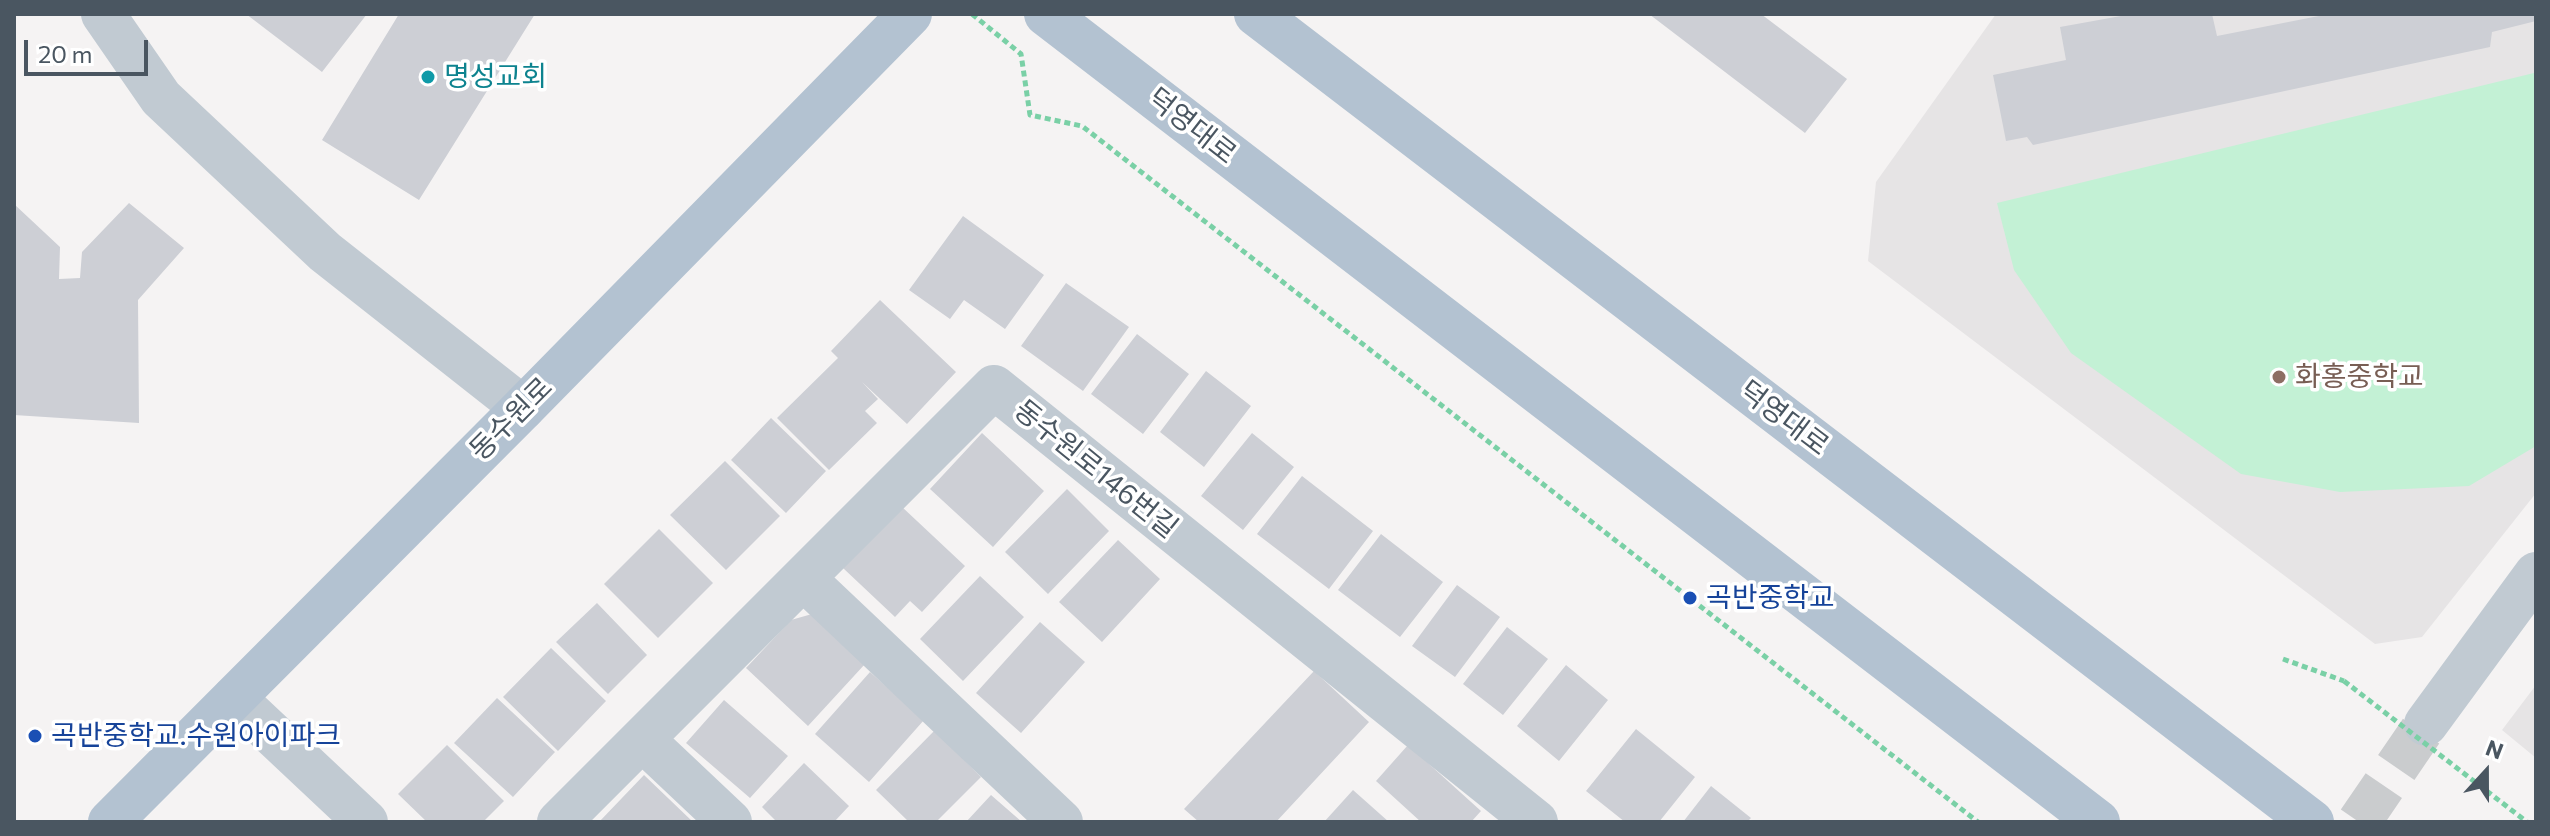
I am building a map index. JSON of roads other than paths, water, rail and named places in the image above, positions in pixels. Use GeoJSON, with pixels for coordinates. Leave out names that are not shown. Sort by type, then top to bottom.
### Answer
{"type":"FeatureCollection","features":[{"type":"Feature","properties":{"kind":"main road","name":"동수원로"},"geometry":{"type":"LineString","coordinates":[[110,822],[910,14]]}},
{"type":"Feature","properties":{"kind":"main road","name":"덕영대로"},"geometry":{"type":"LineString","coordinates":[[1046,14],[2098,822]]}},
{"type":"Feature","properties":{"kind":"main road","name":"덕영대로"},"geometry":{"type":"LineString","coordinates":[[1256,14],[2312,822]]}},
{"type":"Feature","properties":{"kind":"street"},"geometry":{"type":"LineString","coordinates":[[103,14],[161,98],[303,232],[523,408]]}},
{"type":"Feature","properties":{"kind":"street","name":"동수원로146번길"},"geometry":{"type":"LineString","coordinates":[[559,822],[994,387],[1529,820]]}},
{"type":"Feature","properties":{"kind":"street"},"geometry":{"type":"LineString","coordinates":[[2426,724],[2536,574]]}},
{"type":"Feature","properties":{"kind":"street"},"geometry":{"type":"LineString","coordinates":[[803,578],[1061,822]]}},
{"type":"Feature","properties":{"kind":"street"},"geometry":{"type":"LineString","coordinates":[[234,698],[366,822]]}},
{"type":"Feature","properties":{"kind":"street"},"geometry":{"type":"LineString","coordinates":[[642,739],[730,822]]}},
{"type":"Feature","properties":{"kind":"tunnel"},"geometry":{"type":"LineString","coordinates":[[2359,822],[2426,724]]}},
{"type":"Feature","properties":{"kind":"place","name":"명성교회"},"geometry":{"type":"Point","coordinates":[428,77]}},
{"type":"Feature","properties":{"kind":"place","name":"화홍중학교"},"geometry":{"type":"Point","coordinates":[2279,377]}},
{"type":"Feature","properties":{"kind":"place","name":"곡반중학교"},"geometry":{"type":"Point","coordinates":[1690,598]}},
{"type":"Feature","properties":{"kind":"place","name":"곡반중학교.수원아이파크"},"geometry":{"type":"Point","coordinates":[35,736]}}]}
